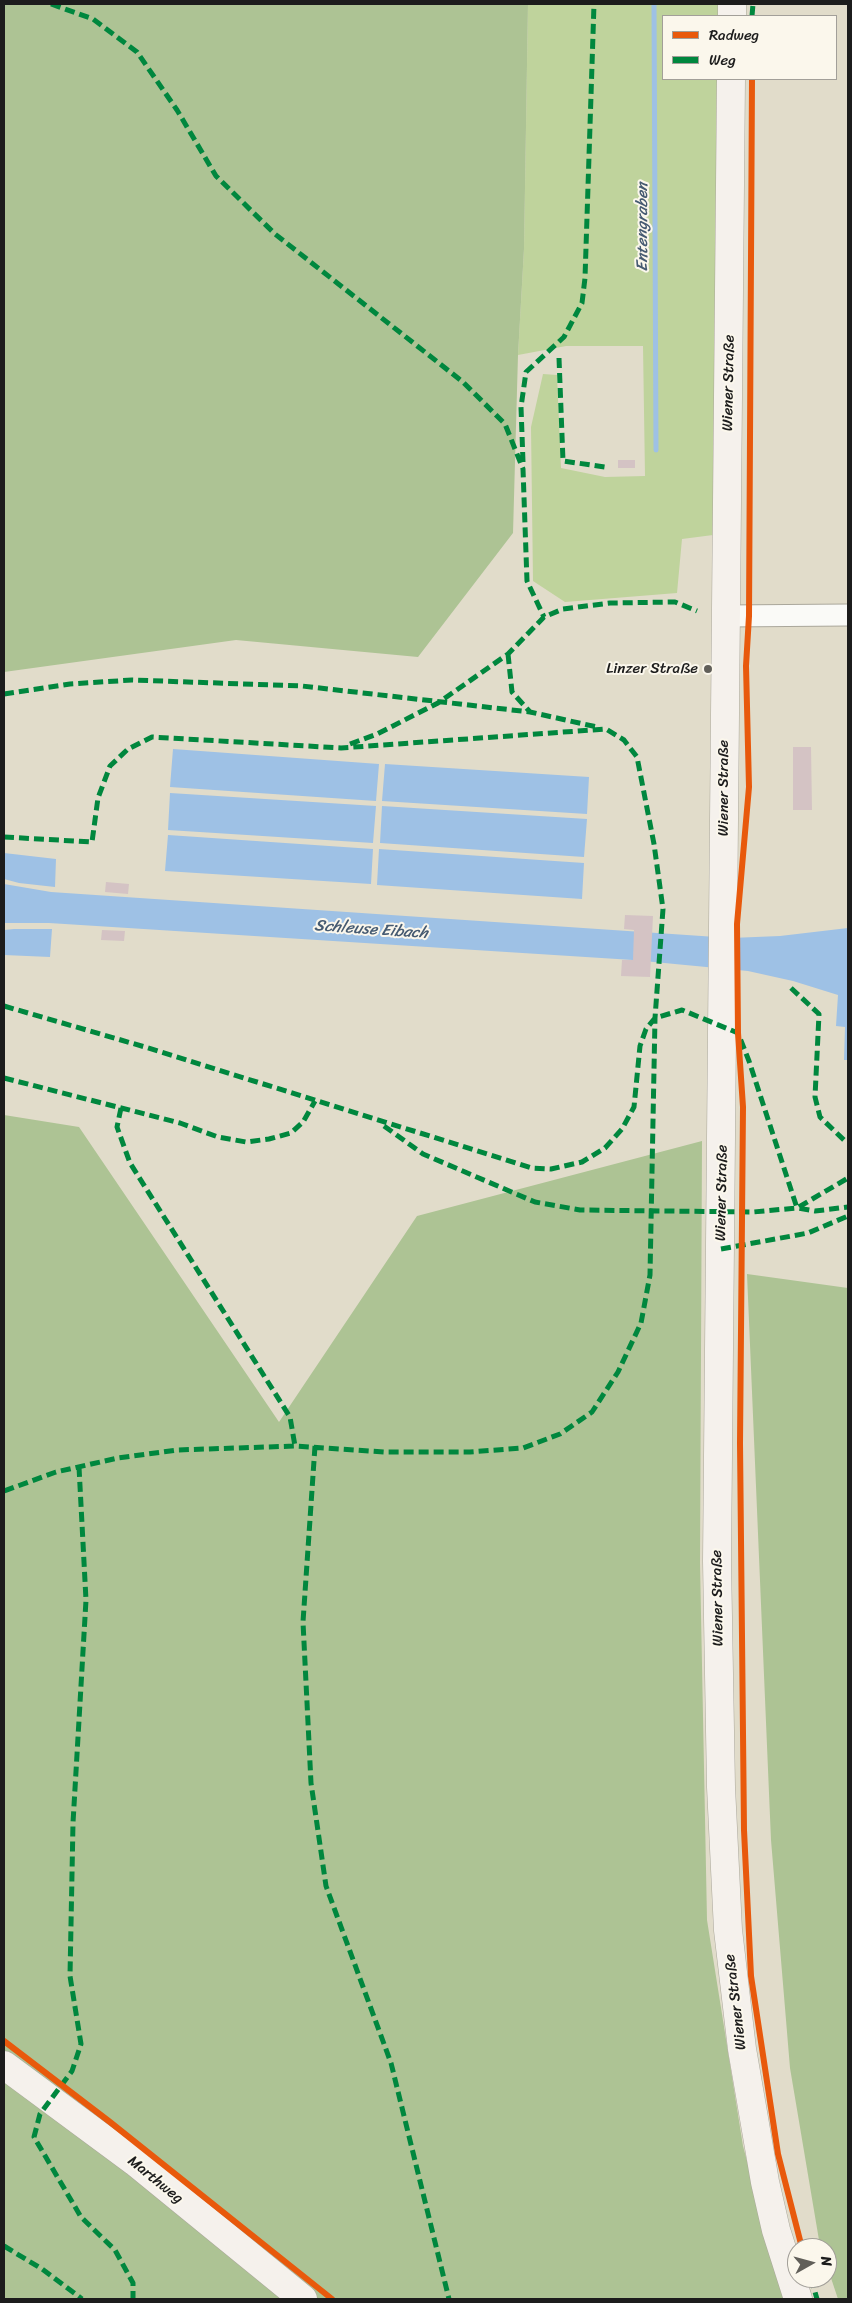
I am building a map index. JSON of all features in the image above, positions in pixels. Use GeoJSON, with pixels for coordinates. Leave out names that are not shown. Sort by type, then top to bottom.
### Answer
{"type":"FeatureCollection","features":[{"type":"Feature","properties":{"kind":"main road","name":"Wiener Straße"},"geometry":{"type":"LineString","coordinates":[[731,80],[717,1561],[721,1787],[726,1892],[735,1996],[755,2128],[776,2230],[798,2299]]}},
{"type":"Feature","properties":{"kind":"main road","name":"Marthweg"},"geometry":{"type":"LineString","coordinates":[[4,2065],[134,2162],[303,2299]]}},
{"type":"Feature","properties":{"kind":"street"},"geometry":{"type":"LineString","coordinates":[[726,616],[847,615]]}},
{"type":"Feature","properties":{"kind":"green space"},"geometry":{"type":"Polygon","coordinates":[[[4,4],[528,4],[524,249],[518,355],[513,533],[418,657],[236,640],[4,672],[4,4]]]}},
{"type":"Feature","properties":{"kind":"green space"},"geometry":{"type":"Polygon","coordinates":[[[528,4],[718,4],[718,15],[662,15],[662,80],[717,80],[713,535],[682,539],[677,593],[565,602],[533,581],[531,427],[543,374],[557,375],[561,468],[605,477],[645,476],[643,346],[566,346],[518,355],[524,249],[528,4]]]}},
{"type":"Feature","properties":{"kind":"green space"},"geometry":{"type":"Polygon","coordinates":[[[4,1115],[79,1127],[279,1422],[417,1216],[702,1141],[700,1563],[707,1920],[743,2146],[784,2299],[4,2299],[4,1115]]]}},
{"type":"Feature","properties":{"kind":"green space"},"geometry":{"type":"Polygon","coordinates":[[[747,1274],[848,1288],[848,2299],[838,2299],[834,2288],[837,2288],[837,2238],[819,2238],[790,2068],[771,1840],[747,1274]]]}},
{"type":"Feature","properties":{"kind":"water"},"geometry":{"type":"Polygon","coordinates":[[[173,749],[379,764],[376,801],[170,787],[173,749]]]}},
{"type":"Feature","properties":{"kind":"water"},"geometry":{"type":"Polygon","coordinates":[[[385,764],[589,777],[587,814],[382,801],[385,764]]]}},
{"type":"Feature","properties":{"kind":"water"},"geometry":{"type":"Polygon","coordinates":[[[170,793],[376,806],[373,843],[168,830],[170,793]]]}},
{"type":"Feature","properties":{"kind":"water"},"geometry":{"type":"Polygon","coordinates":[[[382,806],[587,819],[584,857],[380,843],[382,806]]]}},
{"type":"Feature","properties":{"kind":"water"},"geometry":{"type":"Polygon","coordinates":[[[168,835],[373,849],[371,884],[165,871],[168,835]]]}},
{"type":"Feature","properties":{"kind":"water"},"geometry":{"type":"Polygon","coordinates":[[[379,849],[584,863],[582,899],[377,885],[379,849]]]}},
{"type":"Feature","properties":{"kind":"water"},"geometry":{"type":"Polygon","coordinates":[[[4,853],[56,859],[55,887],[19,883],[4,879],[4,853]]]}},
{"type":"Feature","properties":{"kind":"water","name":"Schleuse Eibach"},"geometry":{"type":"Polygon","coordinates":[[[4,884],[51,892],[731,938],[780,936],[848,928],[848,1060],[844,1060],[845,1027],[836,1026],[838,995],[793,981],[748,971],[633,960],[49,923],[4,923],[4,884]]]}},
{"type":"Feature","properties":{"kind":"water"},"geometry":{"type":"Polygon","coordinates":[[[52,929],[50,957],[4,955],[4,930],[52,929]]]}},
{"type":"Feature","properties":{"kind":"building"},"geometry":{"type":"Polygon","coordinates":[[[618,460],[635,460],[635,468],[618,468],[618,460]]]}},
{"type":"Feature","properties":{"kind":"building"},"geometry":{"type":"Polygon","coordinates":[[[793,747],[811,747],[812,810],[793,810],[793,747]]]}},
{"type":"Feature","properties":{"kind":"building"},"geometry":{"type":"Polygon","coordinates":[[[106,882],[129,884],[128,894],[105,892],[106,882]]]}},
{"type":"Feature","properties":{"kind":"building"},"geometry":{"type":"Polygon","coordinates":[[[625,915],[653,916],[650,977],[621,976],[622,960],[633,960],[634,930],[624,929],[625,915]]]}},
{"type":"Feature","properties":{"kind":"building"},"geometry":{"type":"Polygon","coordinates":[[[102,930],[125,931],[124,941],[101,940],[102,930]]]}},
{"type":"Feature","properties":{"kind":"waterway","name":"Entengraben"},"geometry":{"type":"LineString","coordinates":[[654,4],[656,450]]}},
{"type":"Feature","properties":{"kind":"marked path"},"geometry":{"type":"LineString","coordinates":[[51,4],[93,19],[137,52],[177,110],[216,176],[275,234],[463,382],[505,424],[523,469],[527,581],[544,617]]}},
{"type":"Feature","properties":{"kind":"marked path"},"geometry":{"type":"LineString","coordinates":[[523,462],[521,407],[526,372],[564,337],[582,303],[585,278],[594,4]]}},
{"type":"Feature","properties":{"kind":"marked path"},"geometry":{"type":"LineString","coordinates":[[752,15],[753,4]]}},
{"type":"Feature","properties":{"kind":"marked path"},"geometry":{"type":"LineString","coordinates":[[559,358],[563,461],[605,467]]}},
{"type":"Feature","properties":{"kind":"marked path"},"geometry":{"type":"LineString","coordinates":[[350,744],[377,734],[438,703],[508,654],[544,617],[563,609],[610,603],[675,602],[697,611]]}},
{"type":"Feature","properties":{"kind":"marked path"},"geometry":{"type":"LineString","coordinates":[[508,654],[512,692],[530,712]]}},
{"type":"Feature","properties":{"kind":"marked path"},"geometry":{"type":"LineString","coordinates":[[4,694],[70,684],[132,680],[302,686],[530,712],[597,727]]}},
{"type":"Feature","properties":{"kind":"marked path"},"geometry":{"type":"LineString","coordinates":[[4,837],[92,842],[98,798],[110,766],[128,749],[152,737],[341,748],[606,729],[624,740],[637,757],[654,844],[663,909],[655,1018],[650,1275],[641,1323],[618,1372],[592,1412],[560,1434],[523,1448],[470,1452],[384,1452],[295,1446],[177,1450],[118,1458],[56,1472],[4,1491]]}},
{"type":"Feature","properties":{"kind":"marked path"},"geometry":{"type":"LineString","coordinates":[[791,988],[819,1014],[815,1097],[820,1117],[845,1141],[848,1141]]}},
{"type":"Feature","properties":{"kind":"marked path"},"geometry":{"type":"LineString","coordinates":[[4,1006],[145,1047],[532,1168],[551,1169],[582,1162],[605,1148],[622,1129],[634,1107],[640,1046],[646,1029],[655,1018],[682,1010],[738,1033],[797,1208],[815,1211],[848,1207]]}},
{"type":"Feature","properties":{"kind":"marked path"},"geometry":{"type":"LineString","coordinates":[[4,1078],[180,1123],[218,1137],[246,1142],[269,1139],[291,1133],[303,1122],[315,1101]]}},
{"type":"Feature","properties":{"kind":"marked path"},"geometry":{"type":"LineString","coordinates":[[121,1108],[117,1127],[130,1163],[290,1417],[295,1446]]}},
{"type":"Feature","properties":{"kind":"marked path"},"geometry":{"type":"LineString","coordinates":[[384,1126],[423,1154],[535,1202],[580,1210],[753,1212],[797,1208],[848,1178]]}},
{"type":"Feature","properties":{"kind":"marked path"},"geometry":{"type":"LineString","coordinates":[[721,1249],[808,1233],[848,1216]]}},
{"type":"Feature","properties":{"kind":"marked path"},"geometry":{"type":"LineString","coordinates":[[315,1446],[303,1622],[311,1783],[326,1886],[391,2063],[449,2299]]}},
{"type":"Feature","properties":{"kind":"marked path"},"geometry":{"type":"LineString","coordinates":[[79,1467],[86,1600],[73,1823],[70,1976],[81,2044],[72,2071],[40,2114],[34,2137],[81,2217],[115,2250],[133,2283],[133,2299]]}},
{"type":"Feature","properties":{"kind":"marked path"},"geometry":{"type":"LineString","coordinates":[[4,2246],[42,2269],[82,2299]]}},
{"type":"Feature","properties":{"kind":"marked path"},"geometry":{"type":"LineString","coordinates":[[814,2288],[817,2299]]}},
{"type":"Feature","properties":{"kind":"cycle path"},"geometry":{"type":"LineString","coordinates":[[752,80],[749,616],[746,666],[749,787],[737,924],[738,1033],[743,1107],[740,1443],[744,1830],[751,1976],[778,2154],[799,2238]]}},
{"type":"Feature","properties":{"kind":"cycle path"},"geometry":{"type":"LineString","coordinates":[[4,2041],[110,2122],[332,2299]]}},
{"type":"Feature","properties":{"kind":"place","name":"Linzer Straße"},"geometry":{"type":"Point","coordinates":[708,669]}}]}
